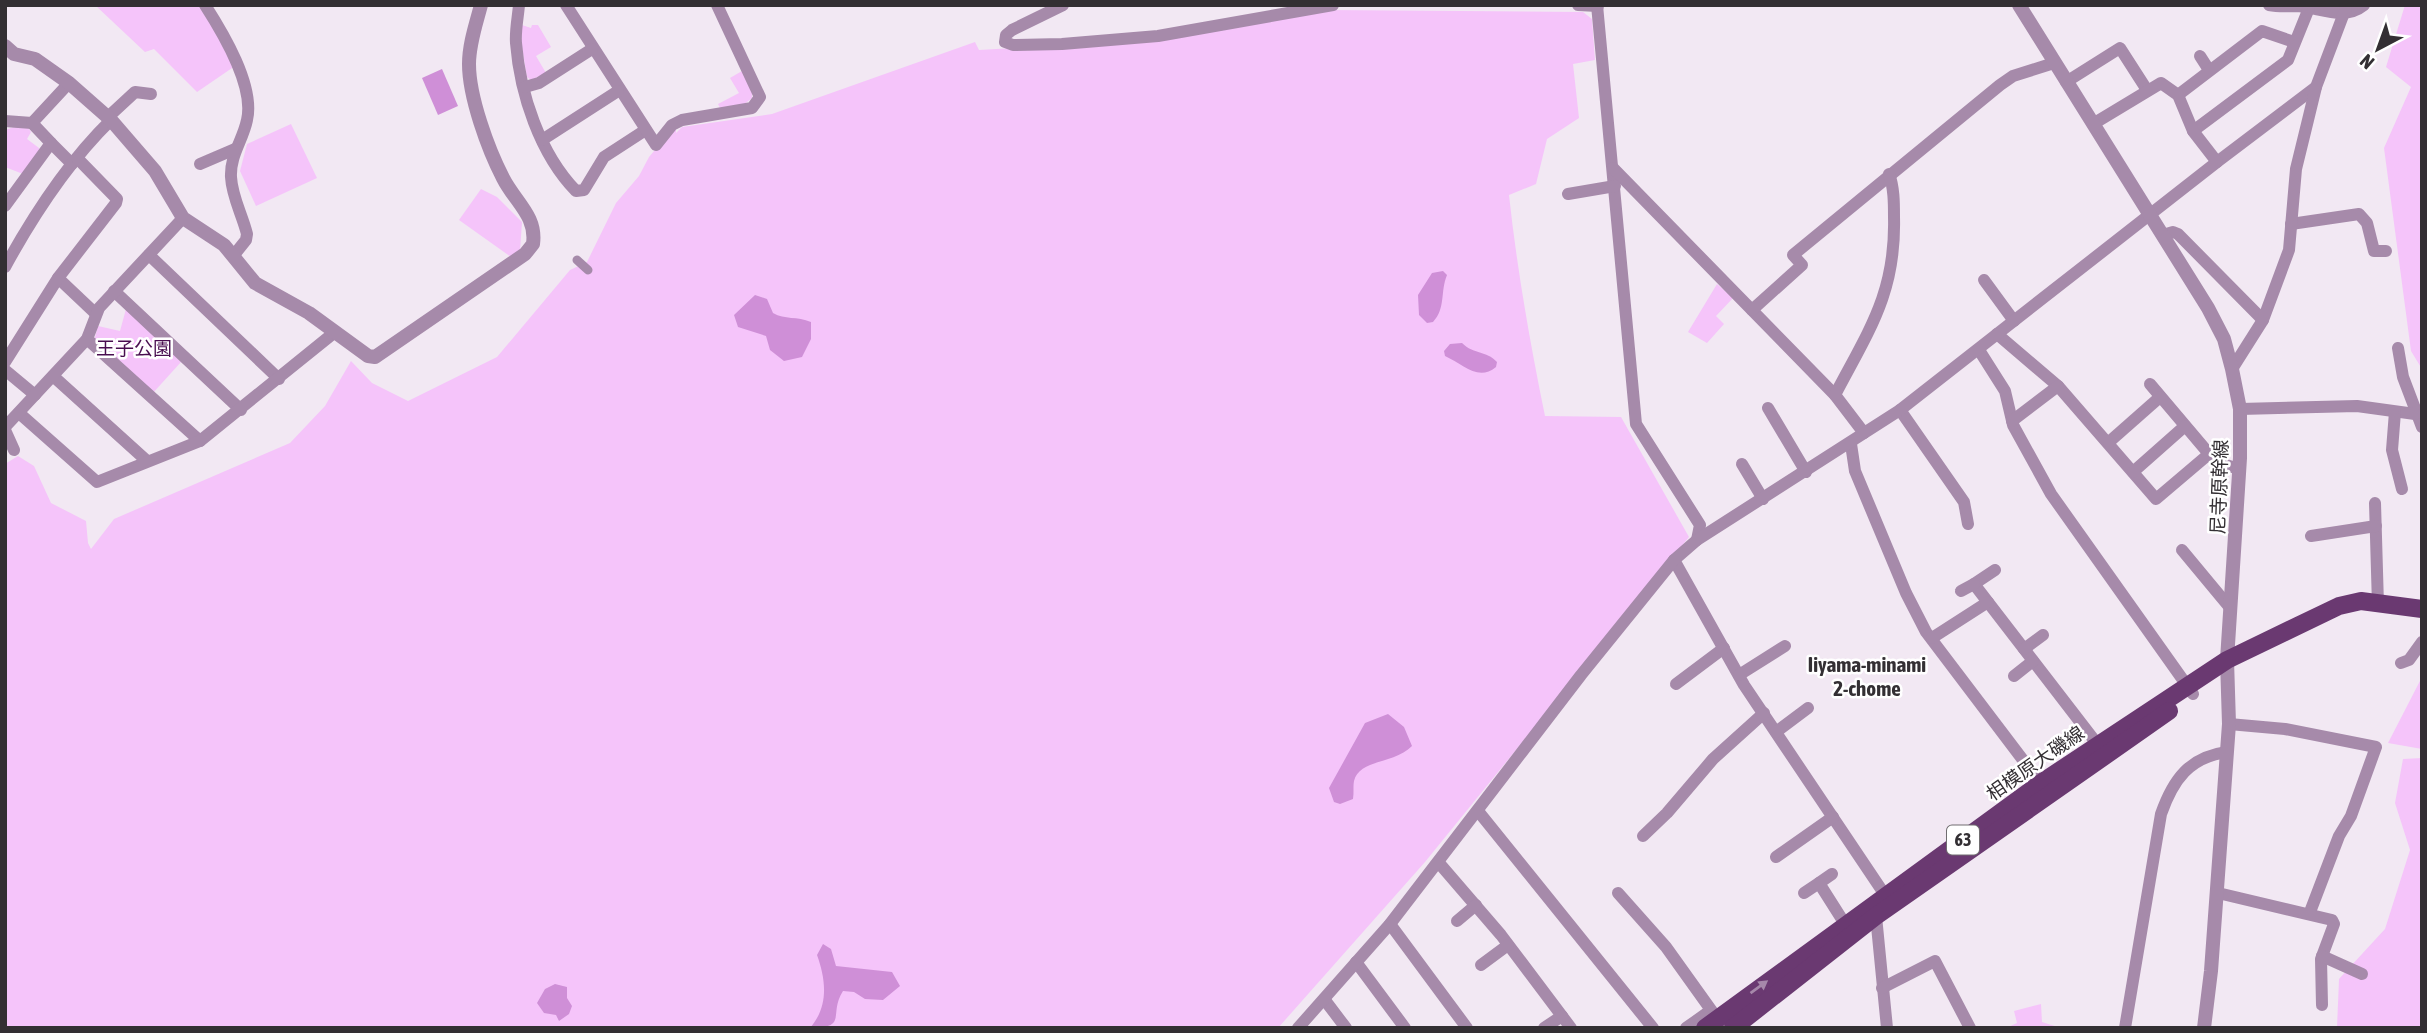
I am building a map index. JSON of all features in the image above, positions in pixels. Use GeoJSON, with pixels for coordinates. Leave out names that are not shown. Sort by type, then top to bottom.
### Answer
{"type":"FeatureCollection","features":[{"type":"Feature","properties":{"kind":"main road","name":"相模原大磯線"},"geometry":{"type":"LineString","coordinates":[[1714,1021],[1885,895],[2227,666],[2308,626],[2378,605],[2422,609]]}},
{"type":"Feature","properties":{"kind":"main road","name":"相模原大磯線"},"geometry":{"type":"LineString","coordinates":[[1733,1028],[2045,789]]}},
{"type":"Feature","properties":{"kind":"street"},"geometry":{"type":"LineString","coordinates":[[205,5],[235,57],[246,97],[248,118],[235,149],[231,176],[247,234],[246,240],[234,255]]}},
{"type":"Feature","properties":{"kind":"street"},"geometry":{"type":"LineString","coordinates":[[5,46],[14,54],[35,60],[69,83],[110,119],[155,171],[183,218],[224,245],[255,283],[309,313],[368,356],[382,353],[525,254],[533,244],[533,221],[503,179],[490,148],[472,86],[470,48],[481,5]]}},
{"type":"Feature","properties":{"kind":"street"},"geometry":{"type":"LineString","coordinates":[[520,5],[516,42],[524,88],[542,140],[576,191],[584,190],[604,157],[644,131]]}},
{"type":"Feature","properties":{"kind":"street"},"geometry":{"type":"LineString","coordinates":[[566,5],[618,91],[656,145],[672,125],[682,120],[752,108],[759,103],[760,97],[717,5]]}},
{"type":"Feature","properties":{"kind":"street"},"geometry":{"type":"LineString","coordinates":[[1063,5],[1012,30],[1006,35],[1005,42],[1020,45],[1062,44],[1158,36],[1333,5]]}},
{"type":"Feature","properties":{"kind":"street"},"geometry":{"type":"LineString","coordinates":[[1578,5],[1597,6],[1636,424],[1700,525],[1697,540]]}},
{"type":"Feature","properties":{"kind":"street","name":"尼寺原幹線"},"geometry":{"type":"LineString","coordinates":[[2020,5],[2208,308],[2224,339],[2240,409],[2227,666],[2229,724],[2218,893],[2204,1028]]}},
{"type":"Feature","properties":{"kind":"street"},"geometry":{"type":"LineString","coordinates":[[2269,5],[2309,8],[2339,14],[2364,5]]}},
{"type":"Feature","properties":{"kind":"street"},"geometry":{"type":"LineString","coordinates":[[2193,131],[2287,60],[2309,8]]}},
{"type":"Feature","properties":{"kind":"street"},"geometry":{"type":"LineString","coordinates":[[2232,369],[2263,320],[2289,250],[2296,169],[2316,87],[2347,9]]}},
{"type":"Feature","properties":{"kind":"street"},"geometry":{"type":"LineString","coordinates":[[2178,95],[2262,31],[2294,42]]}},
{"type":"Feature","properties":{"kind":"street"},"geometry":{"type":"LineString","coordinates":[[2066,82],[2120,48],[2147,90]]}},
{"type":"Feature","properties":{"kind":"street"},"geometry":{"type":"LineString","coordinates":[[524,88],[539,83],[592,49]]}},
{"type":"Feature","properties":{"kind":"street"},"geometry":{"type":"LineString","coordinates":[[2200,56],[2209,70]]}},
{"type":"Feature","properties":{"kind":"street"},"geometry":{"type":"LineString","coordinates":[[1752,310],[1802,265],[1793,255],[1889,174],[2013,76],[2054,63]]}},
{"type":"Feature","properties":{"kind":"street"},"geometry":{"type":"LineString","coordinates":[[32,123],[69,83]]}},
{"type":"Feature","properties":{"kind":"street"},"geometry":{"type":"LineString","coordinates":[[2093,124],[2161,83],[2178,95],[2193,131],[2217,162]]}},
{"type":"Feature","properties":{"kind":"street"},"geometry":{"type":"LineString","coordinates":[[1298,1028],[1390,924],[1581,675],[1674,560],[1697,540],[1851,444],[1900,410],[2316,87]]}},
{"type":"Feature","properties":{"kind":"street"},"geometry":{"type":"LineString","coordinates":[[542,140],[618,91]]}},
{"type":"Feature","properties":{"kind":"street"},"geometry":{"type":"LineString","coordinates":[[5,267],[29,224],[110,119],[135,92],[151,94]]}},
{"type":"Feature","properties":{"kind":"street"},"geometry":{"type":"LineString","coordinates":[[5,121],[32,123],[51,143],[117,199],[58,278],[5,362]]}},
{"type":"Feature","properties":{"kind":"street"},"geometry":{"type":"LineString","coordinates":[[5,206],[51,143]]}},
{"type":"Feature","properties":{"kind":"street"},"geometry":{"type":"LineString","coordinates":[[205,159],[235,149]]}},
{"type":"Feature","properties":{"kind":"street"},"geometry":{"type":"LineString","coordinates":[[1613,167],[1835,395],[1864,433]]}},
{"type":"Feature","properties":{"kind":"street"},"geometry":{"type":"LineString","coordinates":[[1835,395],[1874,319],[1891,278],[1895,244],[1889,174]]}},
{"type":"Feature","properties":{"kind":"street"},"geometry":{"type":"LineString","coordinates":[[1568,194],[1615,186]]}},
{"type":"Feature","properties":{"kind":"street"},"geometry":{"type":"LineString","coordinates":[[2291,224],[2359,214],[2367,223],[2374,251],[2386,251]]}},
{"type":"Feature","properties":{"kind":"street"},"geometry":{"type":"LineString","coordinates":[[14,450],[5,428],[87,339],[95,313],[183,218]]}},
{"type":"Feature","properties":{"kind":"street"},"geometry":{"type":"LineString","coordinates":[[2163,235],[2173,232],[2178,234],[2263,320]]}},
{"type":"Feature","properties":{"kind":"street"},"geometry":{"type":"LineString","coordinates":[[149,255],[279,379]]}},
{"type":"Feature","properties":{"kind":"street"},"geometry":{"type":"LineString","coordinates":[[577,260],[588,270]]}},
{"type":"Feature","properties":{"kind":"street"},"geometry":{"type":"LineString","coordinates":[[58,278],[95,313]]}},
{"type":"Feature","properties":{"kind":"street"},"geometry":{"type":"LineString","coordinates":[[1984,286],[2014,321]]}},
{"type":"Feature","properties":{"kind":"street"},"geometry":{"type":"LineString","coordinates":[[114,291],[241,410]]}},
{"type":"Feature","properties":{"kind":"street"},"geometry":{"type":"LineString","coordinates":[[19,413],[97,482],[200,441],[335,332]]}},
{"type":"Feature","properties":{"kind":"street"},"geometry":{"type":"LineString","coordinates":[[1997,334],[2058,386],[2156,499],[2209,454]]}},
{"type":"Feature","properties":{"kind":"street"},"geometry":{"type":"LineString","coordinates":[[87,339],[200,441]]}},
{"type":"Feature","properties":{"kind":"street"},"geometry":{"type":"LineString","coordinates":[[2398,348],[2403,377],[2422,427]]}},
{"type":"Feature","properties":{"kind":"street"},"geometry":{"type":"LineString","coordinates":[[1979,350],[2005,391],[2012,421],[2051,494],[2190,689]]}},
{"type":"Feature","properties":{"kind":"street"},"geometry":{"type":"LineString","coordinates":[[5,370],[35,395]]}},
{"type":"Feature","properties":{"kind":"street"},"geometry":{"type":"LineString","coordinates":[[53,376],[147,461]]}},
{"type":"Feature","properties":{"kind":"street"},"geometry":{"type":"LineString","coordinates":[[2150,384],[2209,454],[2220,464],[2239,469]]}},
{"type":"Feature","properties":{"kind":"street"},"geometry":{"type":"LineString","coordinates":[[2012,421],[2058,386]]}},
{"type":"Feature","properties":{"kind":"street"},"geometry":{"type":"LineString","coordinates":[[2109,442],[2161,397]]}},
{"type":"Feature","properties":{"kind":"street"},"geometry":{"type":"LineString","coordinates":[[2240,409],[2357,406],[2415,414]]}},
{"type":"Feature","properties":{"kind":"street"},"geometry":{"type":"LineString","coordinates":[[1768,408],[1772,423],[1806,472]]}},
{"type":"Feature","properties":{"kind":"street"},"geometry":{"type":"LineString","coordinates":[[1900,410],[1964,502],[1970,523]]}},
{"type":"Feature","properties":{"kind":"street"},"geometry":{"type":"LineString","coordinates":[[2395,412],[2392,450],[2404,483]]}},
{"type":"Feature","properties":{"kind":"street"},"geometry":{"type":"LineString","coordinates":[[2133,471],[2185,426]]}},
{"type":"Feature","properties":{"kind":"street"},"geometry":{"type":"LineString","coordinates":[[1851,444],[1855,471],[1901,581],[1926,632],[2045,789]]}},
{"type":"Feature","properties":{"kind":"street"},"geometry":{"type":"LineString","coordinates":[[1742,464],[1763,499]]}},
{"type":"Feature","properties":{"kind":"street"},"geometry":{"type":"LineString","coordinates":[[2375,503],[2378,605]]}},
{"type":"Feature","properties":{"kind":"street"},"geometry":{"type":"LineString","coordinates":[[2311,536],[2376,526]]}},
{"type":"Feature","properties":{"kind":"street"},"geometry":{"type":"LineString","coordinates":[[2182,550],[2231,609]]}},
{"type":"Feature","properties":{"kind":"street"},"geometry":{"type":"LineString","coordinates":[[1674,560],[1739,675],[1885,895],[1876,916],[1887,1028]]}},
{"type":"Feature","properties":{"kind":"street"},"geometry":{"type":"LineString","coordinates":[[1961,591],[1995,570]]}},
{"type":"Feature","properties":{"kind":"street"},"geometry":{"type":"LineString","coordinates":[[1975,584],[2102,750]]}},
{"type":"Feature","properties":{"kind":"street"},"geometry":{"type":"LineString","coordinates":[[1932,638],[1988,602]]}},
{"type":"Feature","properties":{"kind":"street"},"geometry":{"type":"LineString","coordinates":[[2024,649],[2043,635]]}},
{"type":"Feature","properties":{"kind":"street"},"geometry":{"type":"LineString","coordinates":[[2408,663],[2422,642]]}},
{"type":"Feature","properties":{"kind":"street"},"geometry":{"type":"LineString","coordinates":[[1678,685],[1724,648]]}},
{"type":"Feature","properties":{"kind":"street"},"geometry":{"type":"LineString","coordinates":[[1739,675],[1781,652]]}},
{"type":"Feature","properties":{"kind":"street"},"geometry":{"type":"LineString","coordinates":[[2014,676],[2033,661]]}},
{"type":"Feature","properties":{"kind":"street"},"geometry":{"type":"LineString","coordinates":[[1776,732],[1808,708]]}},
{"type":"Feature","properties":{"kind":"street"},"geometry":{"type":"LineString","coordinates":[[1651,832],[1713,759],[1764,713]]}},
{"type":"Feature","properties":{"kind":"street"},"geometry":{"type":"LineString","coordinates":[[2229,724],[2285,729],[2376,747],[2351,816],[2339,836],[2310,912]]}},
{"type":"Feature","properties":{"kind":"street"},"geometry":{"type":"LineString","coordinates":[[2125,1028],[2164,805],[2174,781],[2205,757],[2227,752]]}},
{"type":"Feature","properties":{"kind":"street"},"geometry":{"type":"LineString","coordinates":[[1478,811],[1653,1028]]}},
{"type":"Feature","properties":{"kind":"street"},"geometry":{"type":"LineString","coordinates":[[1776,857],[1833,817]]}},
{"type":"Feature","properties":{"kind":"street"},"geometry":{"type":"LineString","coordinates":[[1439,863],[1476,905],[1571,1028]]}},
{"type":"Feature","properties":{"kind":"street"},"geometry":{"type":"LineString","coordinates":[[1804,893],[1832,874]]}},
{"type":"Feature","properties":{"kind":"street"},"geometry":{"type":"LineString","coordinates":[[1819,883],[1845,924]]}},
{"type":"Feature","properties":{"kind":"street"},"geometry":{"type":"LineString","coordinates":[[2218,893],[2310,912],[2332,920],[2334,924],[2322,956],[2322,1005]]}},
{"type":"Feature","properties":{"kind":"street"},"geometry":{"type":"LineString","coordinates":[[1621,902],[1665,947],[1714,1021],[1686,1028]]}},
{"type":"Feature","properties":{"kind":"street"},"geometry":{"type":"LineString","coordinates":[[1457,921],[1476,905]]}},
{"type":"Feature","properties":{"kind":"street"},"geometry":{"type":"LineString","coordinates":[[1390,924],[1467,1028]]}},
{"type":"Feature","properties":{"kind":"street"},"geometry":{"type":"LineString","coordinates":[[1481,965],[1508,945]]}},
{"type":"Feature","properties":{"kind":"street"},"geometry":{"type":"LineString","coordinates":[[2322,956],[2362,974]]}},
{"type":"Feature","properties":{"kind":"street"},"geometry":{"type":"LineString","coordinates":[[1882,989],[1935,961],[1970,1028]]}},
{"type":"Feature","properties":{"kind":"street"},"geometry":{"type":"LineString","coordinates":[[1356,962],[1405,1028]]}},
{"type":"Feature","properties":{"kind":"street"},"geometry":{"type":"LineString","coordinates":[[1324,999],[1346,1028]]}},
{"type":"Feature","properties":{"kind":"street"},"geometry":{"type":"LineString","coordinates":[[1544,1028],[1562,1016]]}},
{"type":"Feature","properties":{"kind":"green space"},"geometry":{"type":"Polygon","coordinates":[[[95,5],[201,5],[235,66],[197,92],[154,49],[145,52],[95,5]]]}},
{"type":"Feature","properties":{"kind":"green space"},"geometry":{"type":"Polygon","coordinates":[[[2405,5],[2422,5],[2422,369],[2411,351],[2384,148],[2411,87],[2386,67],[2405,5]]]}},
{"type":"Feature","properties":{"kind":"green space"},"geometry":{"type":"Polygon","coordinates":[[[1327,10],[1583,12],[1592,19],[1595,60],[1573,64],[1579,118],[1547,139],[1536,184],[1509,195],[1534,361],[1545,416],[1621,417],[1689,537],[1425,862],[1278,1028],[5,1028],[5,464],[18,456],[34,466],[51,503],[86,521],[91,549],[114,519],[290,443],[325,406],[351,361],[372,383],[408,401],[497,357],[570,270],[587,262],[616,203],[676,125],[676,133],[682,127],[772,114],[975,42],[979,50],[1156,40],[1327,10]]]}},
{"type":"Feature","properties":{"kind":"green space"},"geometry":{"type":"Polygon","coordinates":[[[522,25],[531,28],[532,25],[538,25],[551,47],[536,56],[546,73],[531,80],[527,77],[521,42],[522,25]]]}},
{"type":"Feature","properties":{"kind":"green space"},"geometry":{"type":"Polygon","coordinates":[[[742,71],[752,98],[742,106],[720,108],[718,104],[739,93],[730,78],[742,71]]]}},
{"type":"Feature","properties":{"kind":"green space"},"geometry":{"type":"Polygon","coordinates":[[[291,124],[317,178],[256,206],[240,171],[247,144],[291,124]]]}},
{"type":"Feature","properties":{"kind":"green space"},"geometry":{"type":"Polygon","coordinates":[[[17,126],[28,128],[31,132],[27,139],[39,148],[42,155],[23,174],[5,167],[5,130],[17,126]]]}},
{"type":"Feature","properties":{"kind":"green space"},"geometry":{"type":"Polygon","coordinates":[[[481,189],[497,197],[522,222],[520,251],[511,257],[459,220],[481,189]]]}},
{"type":"Feature","properties":{"kind":"green space"},"geometry":{"type":"Polygon","coordinates":[[[1717,284],[1733,298],[1716,316],[1724,324],[1707,343],[1688,332],[1717,284]]]}},
{"type":"Feature","properties":{"kind":"green space","name":"王子公園"},"geometry":{"type":"Polygon","coordinates":[[[126,309],[181,362],[152,394],[94,341],[98,326],[120,331],[126,309]]]}},
{"type":"Feature","properties":{"kind":"green space"},"geometry":{"type":"Polygon","coordinates":[[[2422,677],[2422,749],[2388,743],[2422,677]]]}},
{"type":"Feature","properties":{"kind":"green space"},"geometry":{"type":"Polygon","coordinates":[[[2422,758],[2422,1028],[2337,1028],[2339,979],[2385,929],[2410,850],[2395,803],[2403,759],[2422,758]]]}},
{"type":"Feature","properties":{"kind":"green space"},"geometry":{"type":"Polygon","coordinates":[[[2041,1004],[2042,1022],[2061,1028],[2006,1028],[2017,1023],[2014,1011],[2041,1004]]]}},
{"type":"Feature","properties":{"kind":"shaded area"},"geometry":{"type":"Polygon","coordinates":[[[442,69],[458,106],[438,115],[422,78],[442,69]]]}},
{"type":"Feature","properties":{"kind":"shaded area"},"geometry":{"type":"Polygon","coordinates":[[[1443,271],[1447,275],[1440,311],[1433,322],[1427,323],[1419,315],[1418,295],[1432,273],[1443,271]]]}},
{"type":"Feature","properties":{"kind":"shaded area"},"geometry":{"type":"Polygon","coordinates":[[[755,295],[767,299],[773,313],[811,322],[811,339],[802,357],[784,361],[770,350],[766,336],[738,327],[734,315],[755,295]]]}},
{"type":"Feature","properties":{"kind":"shaded area"},"geometry":{"type":"Polygon","coordinates":[[[1462,343],[1493,358],[1497,362],[1496,367],[1483,373],[1477,372],[1445,356],[1444,351],[1450,344],[1462,343]]]}},
{"type":"Feature","properties":{"kind":"shaded area"},"geometry":{"type":"Polygon","coordinates":[[[1388,714],[1404,727],[1412,746],[1405,752],[1363,769],[1354,781],[1353,799],[1340,804],[1334,802],[1329,788],[1365,723],[1388,714]]]}},
{"type":"Feature","properties":{"kind":"shaded area"},"geometry":{"type":"Polygon","coordinates":[[[823,944],[831,949],[836,966],[892,972],[900,986],[883,1000],[865,999],[854,992],[843,991],[834,1022],[810,1028],[823,1002],[824,983],[817,955],[823,944]]]}},
{"type":"Feature","properties":{"kind":"shaded area"},"geometry":{"type":"Polygon","coordinates":[[[555,984],[567,987],[567,998],[572,1006],[569,1014],[559,1021],[556,1015],[544,1013],[537,1003],[545,989],[555,984]]]}},
{"type":"Feature","properties":{"kind":"district","name":"Iiyama-minami 2-chome"},"geometry":{"type":"Point","coordinates":[1867,677]}}]}
